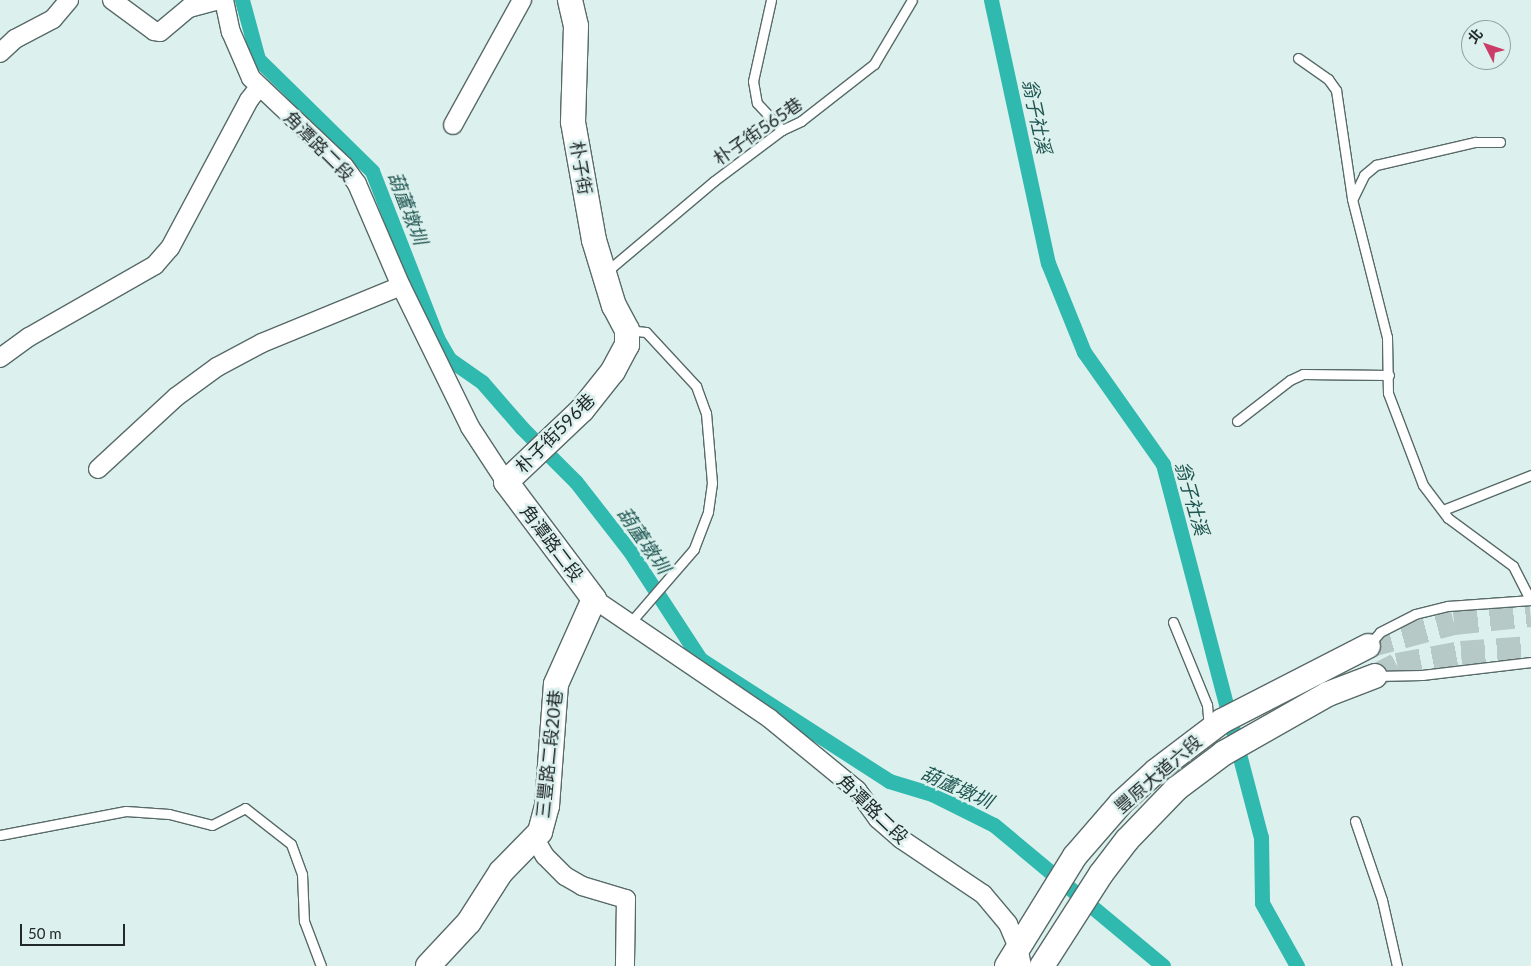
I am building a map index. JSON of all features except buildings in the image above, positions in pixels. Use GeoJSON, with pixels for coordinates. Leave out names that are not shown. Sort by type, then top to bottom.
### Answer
{"type":"FeatureCollection","features":[{"type":"Feature","properties":{"kind":"street"},"geometry":{"type":"LineString","coordinates":[[0,53],[15,39],[53,19],[69,0]]}},
{"type":"Feature","properties":{"kind":"street"},"geometry":{"type":"LineString","coordinates":[[112,0],[154,32],[160,32],[189,8],[218,0]]}},
{"type":"Feature","properties":{"kind":"street","name":"角潭路二段"},"geometry":{"type":"LineString","coordinates":[[224,0],[237,50],[251,78],[259,88],[350,175],[363,196],[401,286],[470,427],[506,482],[594,599],[769,718],[857,790],[878,819],[900,839],[983,894],[1008,924],[1016,960]]}},
{"type":"Feature","properties":{"kind":"street"},"geometry":{"type":"LineString","coordinates":[[453,125],[522,0]]}},
{"type":"Feature","properties":{"kind":"street","name":"朴子街"},"geometry":{"type":"LineString","coordinates":[[570,0],[576,26],[573,122],[594,240],[604,273],[627,330]]}},
{"type":"Feature","properties":{"kind":"street"},"geometry":{"type":"LineString","coordinates":[[0,358],[29,337],[155,265],[170,248],[244,108],[259,88]]}},
{"type":"Feature","properties":{"kind":"street"},"geometry":{"type":"LineString","coordinates":[[98,468],[176,396],[217,366],[262,343],[401,286]]}},
{"type":"Feature","properties":{"kind":"street","name":"朴子街596巷"},"geometry":{"type":"LineString","coordinates":[[506,482],[582,410],[613,371],[627,345],[627,330]]}},
{"type":"Feature","properties":{"kind":"street","name":"三豐路二段20巷"},"geometry":{"type":"LineString","coordinates":[[428,966],[469,922],[502,872],[535,839],[547,806],[556,684],[594,599]]}},
{"type":"Feature","properties":{"kind":"street","name":"豐原大道六段"},"geometry":{"type":"LineString","coordinates":[[1016,960],[1041,910],[1074,858],[1121,803],[1216,726],[1324,666],[1368,646]]}},
{"type":"Feature","properties":{"kind":"street","name":"豐原大道六段"},"geometry":{"type":"LineString","coordinates":[[1042,966],[1101,874],[1155,808],[1224,753],[1328,694],[1375,676]]}},
{"type":"Feature","properties":{"kind":"street"},"geometry":{"type":"LineString","coordinates":[[535,839],[545,856],[564,876],[582,886],[626,899],[626,966]]}},
{"type":"Feature","properties":{"kind":"lane"},"geometry":{"type":"LineString","coordinates":[[771,0],[753,81],[757,103],[782,130]]}},
{"type":"Feature","properties":{"kind":"lane","name":"朴子街565巷"},"geometry":{"type":"LineString","coordinates":[[604,273],[714,181],[782,130],[801,122],[874,64],[912,0]]}},
{"type":"Feature","properties":{"kind":"lane"},"geometry":{"type":"LineString","coordinates":[[1298,58],[1323,74],[1336,90],[1352,199],[1387,337],[1388,393],[1423,485],[1448,518],[1513,566],[1531,600],[1448,606],[1415,614],[1380,632],[1368,646]]}},
{"type":"Feature","properties":{"kind":"lane"},"geometry":{"type":"LineString","coordinates":[[1352,199],[1364,175],[1376,165],[1476,142],[1500,142]]}},
{"type":"Feature","properties":{"kind":"lane"},"geometry":{"type":"LineString","coordinates":[[627,330],[646,332],[682,367],[696,386],[706,412],[712,483],[708,512],[694,549],[669,581],[629,624]]}},
{"type":"Feature","properties":{"kind":"lane"},"geometry":{"type":"LineString","coordinates":[[1237,421],[1290,380],[1303,374],[1389,375]]}},
{"type":"Feature","properties":{"kind":"lane"},"geometry":{"type":"LineString","coordinates":[[1443,510],[1531,475]]}},
{"type":"Feature","properties":{"kind":"lane"},"geometry":{"type":"LineString","coordinates":[[1173,622],[1216,726]]}},
{"type":"Feature","properties":{"kind":"lane"},"geometry":{"type":"LineString","coordinates":[[1375,676],[1422,675],[1531,662]]}},
{"type":"Feature","properties":{"kind":"lane"},"geometry":{"type":"LineString","coordinates":[[0,835],[126,811],[169,814],[212,825],[245,808],[291,844],[302,874],[304,921],[321,966]]}},
{"type":"Feature","properties":{"kind":"lane"},"geometry":{"type":"LineString","coordinates":[[1355,821],[1382,900],[1397,966]]}},
{"type":"Feature","properties":{"kind":"waterway","name":"葫蘆墩圳"},"geometry":{"type":"LineString","coordinates":[[242,0],[258,59],[372,171],[437,338],[449,359],[482,382],[522,428],[576,482],[629,550],[700,659],[889,781],[932,794],[994,825],[1163,966]]}},
{"type":"Feature","properties":{"kind":"waterway","name":"翁子社溪"},"geometry":{"type":"LineString","coordinates":[[991,0],[1048,263],[1084,352],[1163,464],[1261,837],[1262,903],[1297,966]]}},
{"type":"Feature","properties":{"kind":"tunnel"},"geometry":{"type":"LineString","coordinates":[[1368,646],[1454,623],[1531,615]]}},
{"type":"Feature","properties":{"kind":"tunnel"},"geometry":{"type":"LineString","coordinates":[[1375,676],[1397,665],[1461,653],[1531,648]]}}]}
